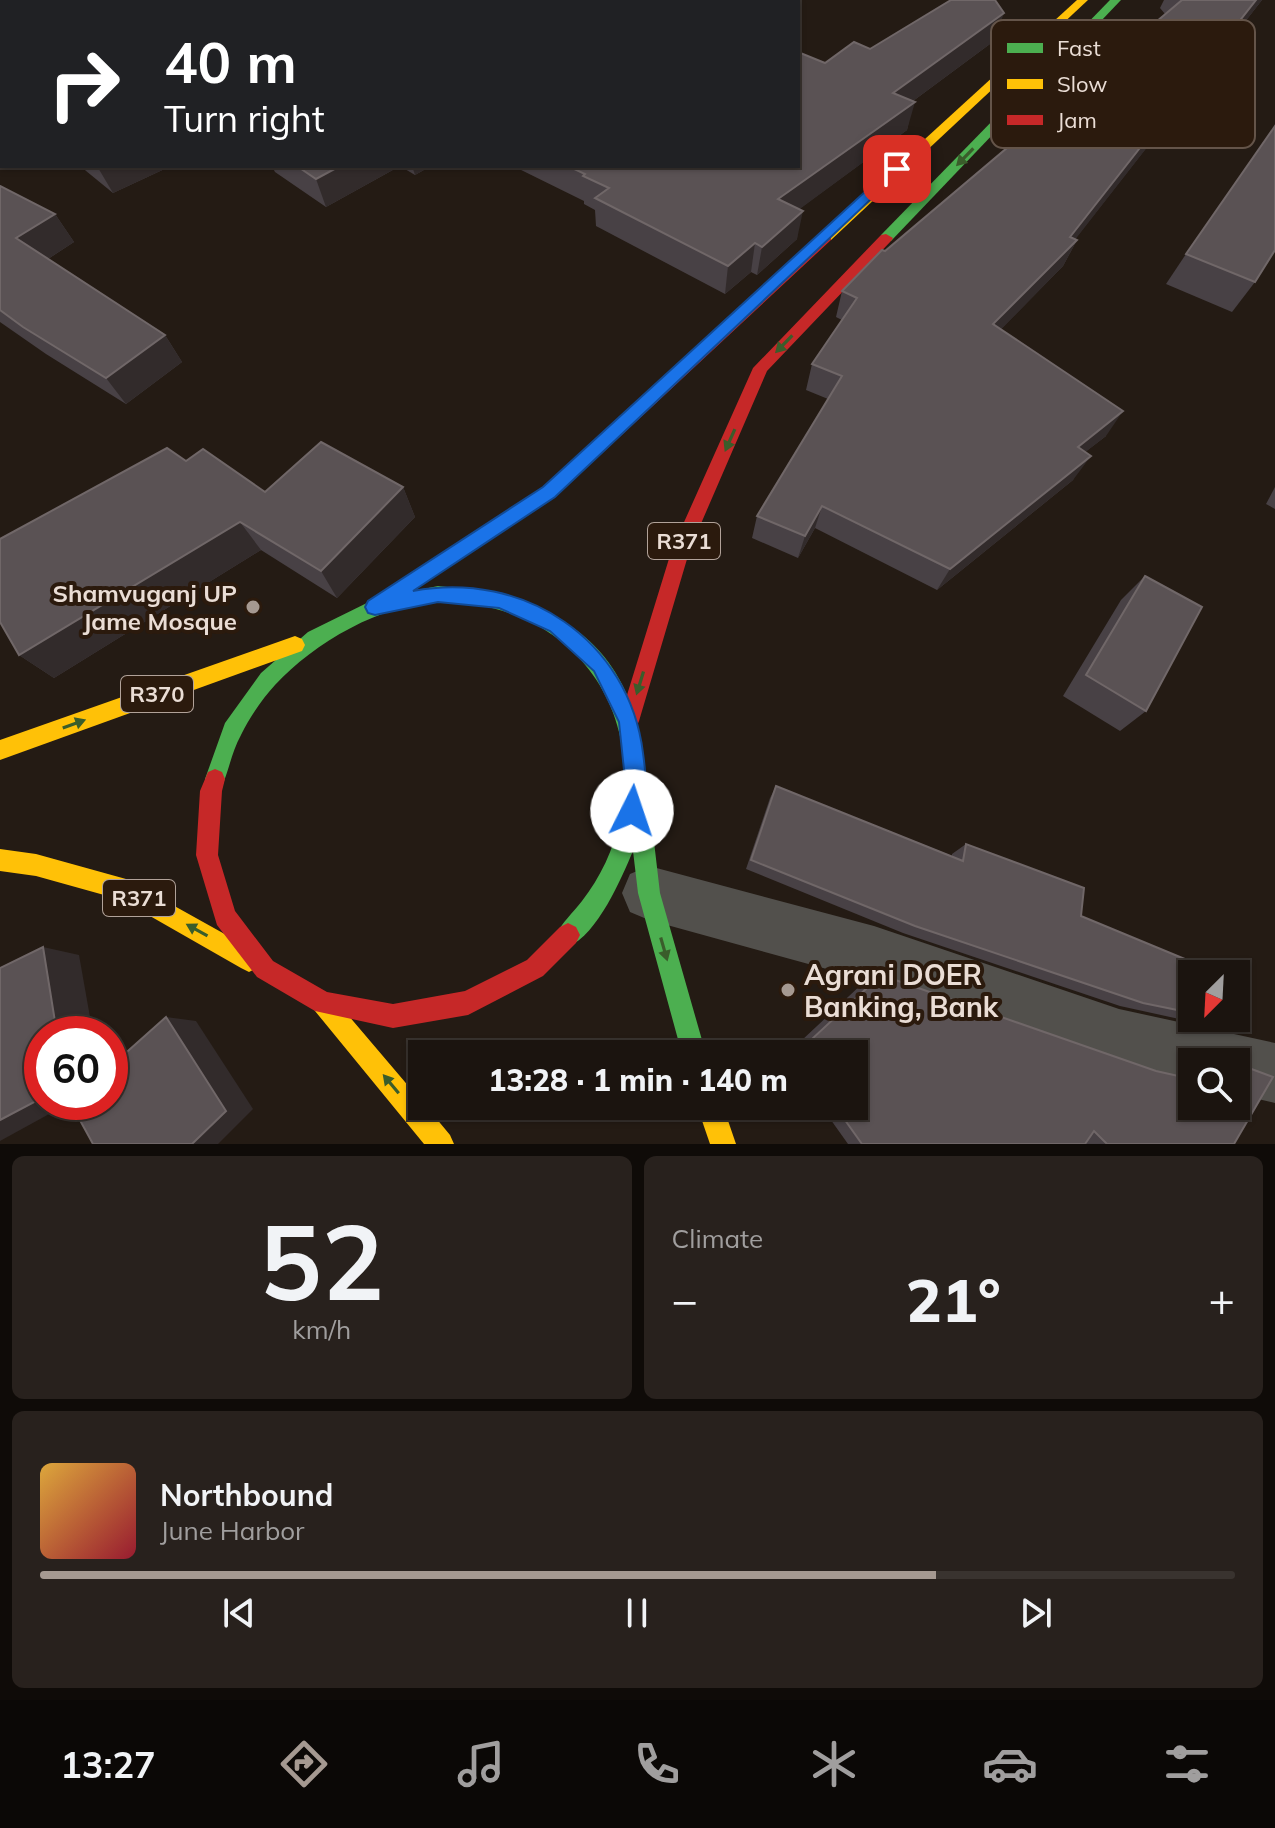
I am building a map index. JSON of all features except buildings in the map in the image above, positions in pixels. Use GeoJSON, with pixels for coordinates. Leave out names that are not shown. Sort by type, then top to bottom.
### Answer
{"type":"FeatureCollection","features":[{"type":"Feature","properties":{"kind":"main road"},"geometry":{"type":"LineString","coordinates":[[1061,20],[1083,0]]}},
{"type":"Feature","properties":{"kind":"main road","name":"R371"},"geometry":{"type":"LineString","coordinates":[[1097,20],[1116,0]]}},
{"type":"Feature","properties":{"kind":"main road"},"geometry":{"type":"LineString","coordinates":[[441,1144],[323,1003],[265,969],[225,917],[207,855],[211,791],[232,730],[268,679],[315,638],[375,607],[549,492],[991,84]]}},
{"type":"Feature","properties":{"kind":"main road","name":"R371"},"geometry":{"type":"LineString","coordinates":[[629,721],[681,549],[761,368],[991,130]]}},
{"type":"Feature","properties":{"kind":"main road"},"geometry":{"type":"LineString","coordinates":[[375,607],[438,594],[501,600],[557,625],[601,665],[629,721],[649,893],[690,1040]]}},
{"type":"Feature","properties":{"kind":"main road","name":"R370"},"geometry":{"type":"LineString","coordinates":[[0,750],[315,638]]}},
{"type":"Feature","properties":{"kind":"main road"},"geometry":{"type":"LineString","coordinates":[[323,1003],[393,1016],[468,1003],[535,968],[588,915],[623,854],[637,789]]}},
{"type":"Feature","properties":{"kind":"main road","name":"R371"},"geometry":{"type":"LineString","coordinates":[[0,860],[36,865],[126,890],[265,969]]}},
{"type":"Feature","properties":{"kind":"main road"},"geometry":{"type":"LineString","coordinates":[[715,1120],[723,1144]]}},
{"type":"Feature","properties":{"kind":"street"},"geometry":{"type":"LineString","coordinates":[[649,893],[874,954],[1119,1039],[1178,1052]]}},
{"type":"Feature","properties":{"kind":"street"},"geometry":{"type":"LineString","coordinates":[[1250,1067],[1275,1073]]}},
{"type":"Feature","properties":{"kind":"traffic: fast"},"geometry":{"type":"LineString","coordinates":[[1097,20],[1116,0]]}},
{"type":"Feature","properties":{"kind":"traffic: fast"},"geometry":{"type":"LineString","coordinates":[[886,238],[991,129]]}},
{"type":"Feature","properties":{"kind":"traffic: fast"},"geometry":{"type":"LineString","coordinates":[[438,594],[511,605],[564,630],[581,644],[603,672],[627,723],[634,755],[635,788],[631,820],[609,881],[568,935]]}},
{"type":"Feature","properties":{"kind":"traffic: fast"},"geometry":{"type":"LineString","coordinates":[[215,779],[232,730],[268,679],[315,638],[375,607],[438,594]]}},
{"type":"Feature","properties":{"kind":"traffic: fast"},"geometry":{"type":"LineString","coordinates":[[640,816],[649,893],[690,1040]]}},
{"type":"Feature","properties":{"kind":"traffic: slow"},"geometry":{"type":"LineString","coordinates":[[1061,20],[1083,0]]}},
{"type":"Feature","properties":{"kind":"traffic: slow"},"geometry":{"type":"LineString","coordinates":[[826,237],[991,85]]}},
{"type":"Feature","properties":{"kind":"traffic: slow"},"geometry":{"type":"LineString","coordinates":[[0,750],[295,645]]}},
{"type":"Feature","properties":{"kind":"traffic: slow"},"geometry":{"type":"LineString","coordinates":[[0,860],[36,865],[126,890],[249,960]]}},
{"type":"Feature","properties":{"kind":"traffic: slow"},"geometry":{"type":"LineString","coordinates":[[323,1003],[441,1144]]}},
{"type":"Feature","properties":{"kind":"traffic: slow"},"geometry":{"type":"LineString","coordinates":[[715,1120],[723,1144]]}},
{"type":"Feature","properties":{"kind":"traffic: jam"},"geometry":{"type":"LineString","coordinates":[[392,595],[549,492],[826,237]]}},
{"type":"Feature","properties":{"kind":"traffic: jam"},"geometry":{"type":"LineString","coordinates":[[629,721],[681,549],[761,368],[886,238]]}},
{"type":"Feature","properties":{"kind":"traffic: jam"},"geometry":{"type":"LineString","coordinates":[[215,779],[211,791],[207,855],[225,917],[265,969],[323,1003],[393,1016],[468,1003],[535,968],[568,935]]}},
{"type":"Feature","properties":{"kind":"place","name":"Shamvuganj UP Jame Mosque"},"geometry":{"type":"Point","coordinates":[253,607]}},
{"type":"Feature","properties":{"kind":"place","name":"Agrani DOER Banking, Bank"},"geometry":{"type":"Point","coordinates":[788,990]}},
{"type":"Feature","properties":{"kind":"route"},"geometry":{"type":"LineString","coordinates":[[632,811],[637,789],[629,721],[601,665],[557,625],[501,600],[438,594],[375,607],[549,492],[897,169]]}}]}
